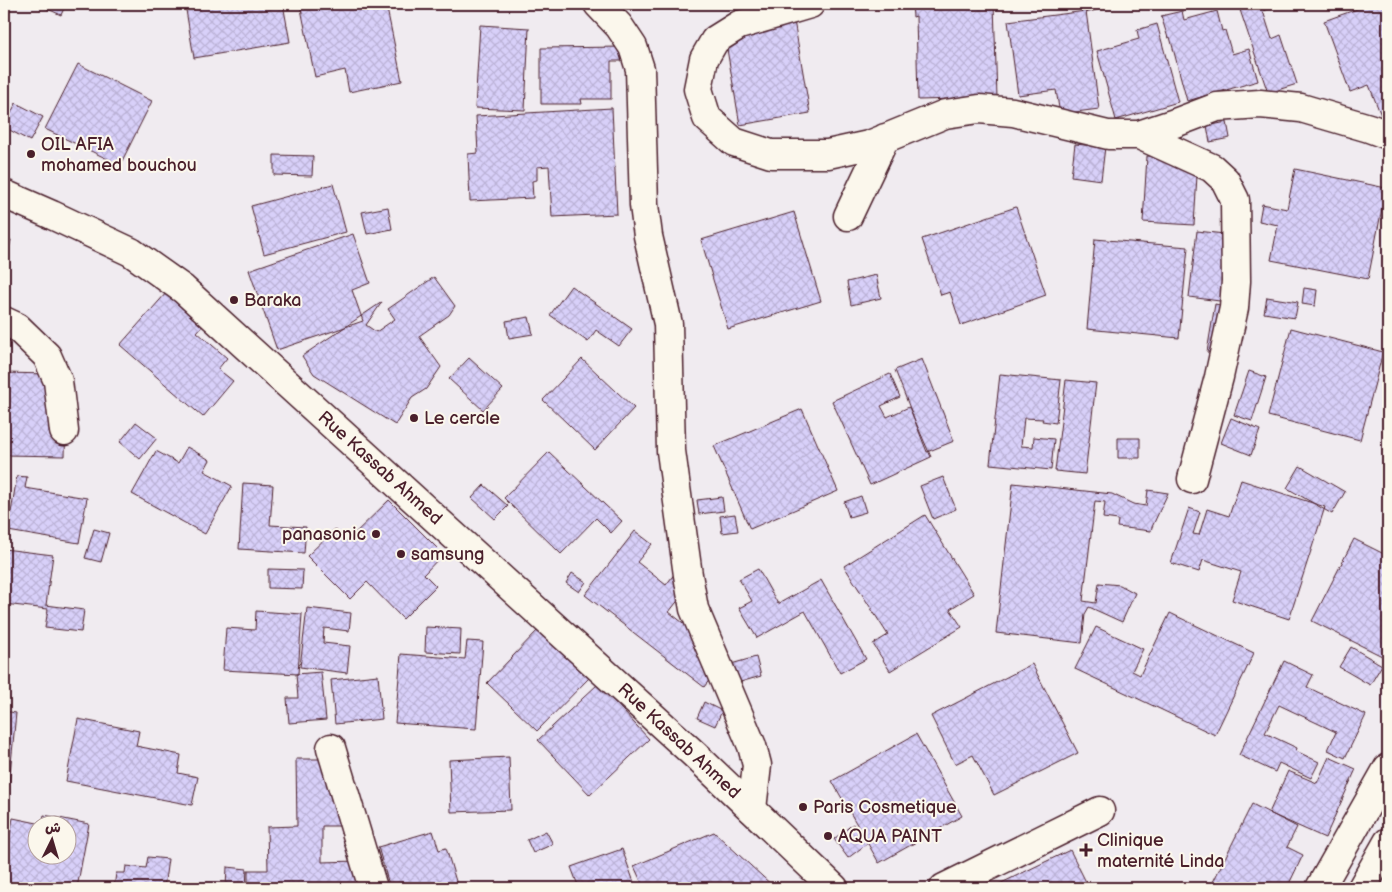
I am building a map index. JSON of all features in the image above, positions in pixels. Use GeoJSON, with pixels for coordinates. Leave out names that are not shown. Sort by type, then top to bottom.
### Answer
{"type":"FeatureCollection","features":[{"type":"Feature","properties":{"kind":"street"},"geometry":{"type":"LineString","coordinates":[[598,4],[619,26],[633,47],[640,69],[644,205],[648,236],[668,324],[670,451],[688,575],[694,609],[752,746],[758,765],[752,809]]}},
{"type":"Feature","properties":{"kind":"street"},"geometry":{"type":"LineString","coordinates":[[810,4],[739,25],[715,40],[704,59],[698,89],[707,118],[734,142],[771,154],[828,154],[869,145],[945,114],[978,109],[1013,112],[1108,135],[1139,135],[1175,124],[1217,107],[1260,104],[1301,108],[1388,135]]}},
{"type":"Feature","properties":{"kind":"street"},"geometry":{"type":"LineString","coordinates":[[1139,135],[1212,168],[1225,180],[1235,200],[1236,264],[1234,308],[1219,377],[1192,480]]}},
{"type":"Feature","properties":{"kind":"street"},"geometry":{"type":"LineString","coordinates":[[848,216],[885,138]]}},
{"type":"Feature","properties":{"kind":"street","name":"Rue Kassab Ahmed"},"geometry":{"type":"LineString","coordinates":[[4,194],[131,252],[183,289],[672,734],[834,888]]}},
{"type":"Feature","properties":{"kind":"street"},"geometry":{"type":"LineString","coordinates":[[4,321],[17,327],[47,356],[58,381],[64,431]]}},
{"type":"Feature","properties":{"kind":"street"},"geometry":{"type":"LineString","coordinates":[[331,748],[373,888]]}},
{"type":"Feature","properties":{"kind":"street"},"geometry":{"type":"LineString","coordinates":[[1320,888],[1388,768]]}},
{"type":"Feature","properties":{"kind":"street"},"geometry":{"type":"LineString","coordinates":[[944,888],[1100,810]]}},
{"type":"Feature","properties":{"kind":"street"},"geometry":{"type":"LineString","coordinates":[[1362,888],[1388,842]]}},
{"type":"Feature","properties":{"kind":"building"},"geometry":{"type":"Polygon","coordinates":[[[37,4],[66,4],[61,15],[37,4]]]}},
{"type":"Feature","properties":{"kind":"building"},"geometry":{"type":"Polygon","coordinates":[[[185,4],[283,4],[290,42],[194,58],[185,4]]]}},
{"type":"Feature","properties":{"kind":"building"},"geometry":{"type":"Polygon","coordinates":[[[300,4],[386,4],[402,81],[349,92],[345,70],[315,77],[300,4]]]}},
{"type":"Feature","properties":{"kind":"building"},"geometry":{"type":"Polygon","coordinates":[[[689,4],[713,4],[689,6],[689,4]]]}},
{"type":"Feature","properties":{"kind":"building"},"geometry":{"type":"Polygon","coordinates":[[[912,4],[994,4],[997,98],[918,100],[916,16],[913,17],[912,4]]]}},
{"type":"Feature","properties":{"kind":"building"},"geometry":{"type":"Polygon","coordinates":[[[1083,4],[1116,4],[1086,13],[1083,4]]]}},
{"type":"Feature","properties":{"kind":"building"},"geometry":{"type":"Polygon","coordinates":[[[1238,4],[1284,4],[1263,11],[1272,39],[1281,35],[1297,84],[1268,93],[1238,4]]]}},
{"type":"Feature","properties":{"kind":"building"},"geometry":{"type":"Polygon","coordinates":[[[1371,4],[1388,4],[1388,122],[1384,123],[1369,85],[1350,92],[1324,21],[1371,4]]]}},
{"type":"Feature","properties":{"kind":"building"},"geometry":{"type":"Polygon","coordinates":[[[792,9],[810,113],[740,125],[722,20],[792,9]]]}},
{"type":"Feature","properties":{"kind":"building"},"geometry":{"type":"Polygon","coordinates":[[[1086,11],[1099,109],[1060,114],[1056,90],[1018,95],[1008,21],[1086,11]]]}},
{"type":"Feature","properties":{"kind":"building"},"geometry":{"type":"Polygon","coordinates":[[[1182,11],[1184,20],[1217,11],[1222,31],[1225,30],[1232,54],[1249,49],[1258,81],[1187,101],[1170,37],[1168,38],[1161,16],[1182,11]]]}},
{"type":"Feature","properties":{"kind":"building"},"geometry":{"type":"Polygon","coordinates":[[[1157,24],[1178,102],[1116,120],[1097,51],[1139,39],[1137,30],[1157,24]]]}},
{"type":"Feature","properties":{"kind":"building"},"geometry":{"type":"Polygon","coordinates":[[[480,25],[529,28],[525,110],[475,108],[480,25]]]}},
{"type":"Feature","properties":{"kind":"building"},"geometry":{"type":"Polygon","coordinates":[[[624,47],[624,61],[611,61],[611,99],[581,99],[582,104],[541,104],[541,48],[624,47]]]}},
{"type":"Feature","properties":{"kind":"building"},"geometry":{"type":"Polygon","coordinates":[[[4,64],[8,65],[4,83],[4,64]]]}},
{"type":"Feature","properties":{"kind":"building"},"geometry":{"type":"Polygon","coordinates":[[[78,64],[152,101],[120,165],[45,129],[78,64]]]}},
{"type":"Feature","properties":{"kind":"building"},"geometry":{"type":"Polygon","coordinates":[[[16,103],[43,117],[30,141],[4,127],[16,103]]]}},
{"type":"Feature","properties":{"kind":"building"},"geometry":{"type":"Polygon","coordinates":[[[612,108],[617,214],[552,217],[549,166],[537,167],[537,180],[532,181],[533,198],[470,201],[468,154],[478,153],[476,116],[612,108]]]}},
{"type":"Feature","properties":{"kind":"building"},"geometry":{"type":"Polygon","coordinates":[[[1227,122],[1230,138],[1210,142],[1207,126],[1227,122]]]}},
{"type":"Feature","properties":{"kind":"building"},"geometry":{"type":"Polygon","coordinates":[[[1075,144],[1105,147],[1101,180],[1071,176],[1075,144]]]}},
{"type":"Feature","properties":{"kind":"building"},"geometry":{"type":"Polygon","coordinates":[[[274,155],[313,156],[312,176],[274,175],[274,155]]]}},
{"type":"Feature","properties":{"kind":"building"},"geometry":{"type":"Polygon","coordinates":[[[1147,156],[1198,159],[1194,225],[1143,222],[1147,156]]]}},
{"type":"Feature","properties":{"kind":"building"},"geometry":{"type":"Polygon","coordinates":[[[1295,169],[1386,188],[1368,279],[1271,260],[1278,225],[1259,221],[1262,204],[1287,209],[1295,169]]]}},
{"type":"Feature","properties":{"kind":"building"},"geometry":{"type":"Polygon","coordinates":[[[333,184],[346,232],[264,254],[251,206],[333,184]]]}},
{"type":"Feature","properties":{"kind":"building"},"geometry":{"type":"Polygon","coordinates":[[[388,207],[392,229],[367,234],[362,212],[388,207]]]}},
{"type":"Feature","properties":{"kind":"building"},"geometry":{"type":"Polygon","coordinates":[[[1016,207],[1046,295],[961,325],[950,292],[941,295],[922,239],[1016,207]]]}},
{"type":"Feature","properties":{"kind":"building"},"geometry":{"type":"Polygon","coordinates":[[[794,212],[821,301],[728,329],[701,240],[794,212]]]}},
{"type":"Feature","properties":{"kind":"building"},"geometry":{"type":"Polygon","coordinates":[[[1197,231],[1243,236],[1235,303],[1189,297],[1197,231]]]}},
{"type":"Feature","properties":{"kind":"building"},"geometry":{"type":"Polygon","coordinates":[[[353,234],[370,283],[352,290],[363,321],[277,350],[249,270],[353,234]]]}},
{"type":"Feature","properties":{"kind":"building"},"geometry":{"type":"Polygon","coordinates":[[[4,238],[11,240],[4,269],[4,238]]]}},
{"type":"Feature","properties":{"kind":"building"},"geometry":{"type":"Polygon","coordinates":[[[1095,239],[1188,247],[1179,338],[1087,329],[1095,239]]]}},
{"type":"Feature","properties":{"kind":"building"},"geometry":{"type":"Polygon","coordinates":[[[876,275],[881,298],[851,305],[847,282],[876,275]]]}},
{"type":"Feature","properties":{"kind":"building"},"geometry":{"type":"Polygon","coordinates":[[[434,277],[455,306],[449,315],[419,336],[441,367],[426,389],[412,398],[395,425],[314,374],[302,356],[382,302],[366,325],[376,332],[395,319],[388,309],[434,277]]]}},
{"type":"Feature","properties":{"kind":"building"},"geometry":{"type":"Polygon","coordinates":[[[571,286],[632,329],[619,346],[596,330],[588,342],[550,315],[571,286]]]}},
{"type":"Feature","properties":{"kind":"building"},"geometry":{"type":"Polygon","coordinates":[[[1304,288],[1317,290],[1315,306],[1302,304],[1304,288]]]}},
{"type":"Feature","properties":{"kind":"building"},"geometry":{"type":"Polygon","coordinates":[[[167,292],[204,324],[197,332],[227,358],[218,369],[233,381],[203,417],[120,345],[167,292]]]}},
{"type":"Feature","properties":{"kind":"building"},"geometry":{"type":"Polygon","coordinates":[[[1267,297],[1298,302],[1295,318],[1264,313],[1267,297]]]}},
{"type":"Feature","properties":{"kind":"building"},"geometry":{"type":"Polygon","coordinates":[[[1215,304],[1233,308],[1225,354],[1207,352],[1215,304]]]}},
{"type":"Feature","properties":{"kind":"building"},"geometry":{"type":"Polygon","coordinates":[[[1388,305],[1388,321],[1385,320],[1388,305]]]}},
{"type":"Feature","properties":{"kind":"building"},"geometry":{"type":"Polygon","coordinates":[[[529,317],[533,334],[509,338],[506,321],[529,317]]]}},
{"type":"Feature","properties":{"kind":"building"},"geometry":{"type":"Polygon","coordinates":[[[1291,328],[1383,352],[1360,440],[1268,416],[1291,328]]]}},
{"type":"Feature","properties":{"kind":"building"},"geometry":{"type":"Polygon","coordinates":[[[469,358],[503,389],[483,410],[449,379],[469,358]]]}},
{"type":"Feature","properties":{"kind":"building"},"geometry":{"type":"Polygon","coordinates":[[[582,359],[634,408],[595,450],[543,400],[582,359]]]}},
{"type":"Feature","properties":{"kind":"building"},"geometry":{"type":"Polygon","coordinates":[[[922,359],[954,441],[927,452],[895,370],[922,359]]]}},
{"type":"Feature","properties":{"kind":"building"},"geometry":{"type":"Polygon","coordinates":[[[1249,371],[1266,377],[1252,421],[1234,415],[1249,371]]]}},
{"type":"Feature","properties":{"kind":"building"},"geometry":{"type":"Polygon","coordinates":[[[4,373],[49,374],[66,417],[65,456],[4,455],[4,373]]]}},
{"type":"Feature","properties":{"kind":"building"},"geometry":{"type":"Polygon","coordinates":[[[890,374],[900,397],[881,406],[887,417],[909,407],[931,457],[870,485],[832,401],[890,374]]]}},
{"type":"Feature","properties":{"kind":"building"},"geometry":{"type":"Polygon","coordinates":[[[1000,374],[1061,380],[1056,423],[1042,421],[1043,419],[1024,418],[1021,446],[1033,447],[1034,437],[1054,439],[1051,470],[990,464],[1000,374]]]}},
{"type":"Feature","properties":{"kind":"building"},"geometry":{"type":"Polygon","coordinates":[[[1066,380],[1096,383],[1085,474],[1055,471],[1066,380]]]}},
{"type":"Feature","properties":{"kind":"building"},"geometry":{"type":"Polygon","coordinates":[[[802,409],[838,491],[750,529],[714,446],[802,409]]]}},
{"type":"Feature","properties":{"kind":"building"},"geometry":{"type":"Polygon","coordinates":[[[1231,418],[1260,430],[1251,455],[1221,443],[1231,418]]]}},
{"type":"Feature","properties":{"kind":"building"},"geometry":{"type":"Polygon","coordinates":[[[136,422],[157,438],[140,459],[120,442],[136,422]]]}},
{"type":"Feature","properties":{"kind":"building"},"geometry":{"type":"Polygon","coordinates":[[[1118,438],[1140,438],[1140,458],[1118,458],[1118,438]]]}},
{"type":"Feature","properties":{"kind":"building"},"geometry":{"type":"Polygon","coordinates":[[[187,447],[210,460],[204,471],[232,486],[205,534],[132,494],[156,451],[178,463],[187,447]]]}},
{"type":"Feature","properties":{"kind":"building"},"geometry":{"type":"Polygon","coordinates":[[[549,452],[622,521],[611,533],[596,518],[561,554],[504,498],[549,452]]]}},
{"type":"Feature","properties":{"kind":"building"},"geometry":{"type":"Polygon","coordinates":[[[4,455],[7,456],[4,486],[4,455]]]}},
{"type":"Feature","properties":{"kind":"building"},"geometry":{"type":"Polygon","coordinates":[[[1300,466],[1345,492],[1332,514],[1287,488],[1300,466]]]}},
{"type":"Feature","properties":{"kind":"building"},"geometry":{"type":"Polygon","coordinates":[[[17,476],[27,477],[25,488],[87,498],[79,543],[8,531],[17,476]]]}},
{"type":"Feature","properties":{"kind":"building"},"geometry":{"type":"Polygon","coordinates":[[[943,477],[956,509],[933,519],[920,486],[943,477]]]}},
{"type":"Feature","properties":{"kind":"building"},"geometry":{"type":"Polygon","coordinates":[[[1241,480],[1325,507],[1289,619],[1232,600],[1241,572],[1203,560],[1199,572],[1171,563],[1189,508],[1200,512],[1193,534],[1199,535],[1207,509],[1229,516],[1241,480]]]}},
{"type":"Feature","properties":{"kind":"building"},"geometry":{"type":"Polygon","coordinates":[[[243,483],[273,485],[270,525],[306,527],[304,553],[239,549],[243,483]]]}},
{"type":"Feature","properties":{"kind":"building"},"geometry":{"type":"Polygon","coordinates":[[[1013,483],[1112,494],[1133,504],[1146,506],[1148,490],[1168,493],[1151,531],[1117,527],[1118,520],[1103,518],[1105,502],[1095,501],[1083,601],[1096,603],[1099,583],[1120,585],[1135,593],[1122,622],[1089,607],[1085,614],[1082,643],[996,633],[1013,483]]]}},
{"type":"Feature","properties":{"kind":"building"},"geometry":{"type":"Polygon","coordinates":[[[484,485],[508,506],[495,519],[472,498],[484,485]]]}},
{"type":"Feature","properties":{"kind":"building"},"geometry":{"type":"Polygon","coordinates":[[[861,496],[866,512],[849,517],[844,502],[861,496]]]}},
{"type":"Feature","properties":{"kind":"building"},"geometry":{"type":"Polygon","coordinates":[[[722,497],[724,511],[699,514],[697,500],[722,497]]]}},
{"type":"Feature","properties":{"kind":"building"},"geometry":{"type":"Polygon","coordinates":[[[389,500],[443,554],[424,574],[436,586],[403,619],[367,582],[350,599],[307,556],[335,529],[347,541],[389,500]]]}},
{"type":"Feature","properties":{"kind":"building"},"geometry":{"type":"Polygon","coordinates":[[[735,514],[738,531],[722,533],[720,516],[735,514]]]}},
{"type":"Feature","properties":{"kind":"building"},"geometry":{"type":"Polygon","coordinates":[[[925,515],[974,594],[950,609],[962,627],[890,671],[873,644],[888,635],[844,566],[925,515]]]}},
{"type":"Feature","properties":{"kind":"building"},"geometry":{"type":"Polygon","coordinates":[[[94,529],[109,533],[101,562],[85,558],[94,529]]]}},
{"type":"Feature","properties":{"kind":"building"},"geometry":{"type":"Polygon","coordinates":[[[635,531],[652,544],[637,562],[666,585],[675,573],[690,585],[669,612],[727,657],[704,687],[585,595],[635,531]]]}},
{"type":"Feature","properties":{"kind":"building"},"geometry":{"type":"Polygon","coordinates":[[[1354,539],[1388,556],[1388,659],[1312,621],[1354,539]]]}},
{"type":"Feature","properties":{"kind":"building"},"geometry":{"type":"Polygon","coordinates":[[[4,549],[53,555],[46,605],[84,610],[81,632],[45,628],[48,609],[4,604],[4,549]]]}},
{"type":"Feature","properties":{"kind":"building"},"geometry":{"type":"Polygon","coordinates":[[[268,569],[303,570],[302,589],[268,588],[268,569]]]}},
{"type":"Feature","properties":{"kind":"building"},"geometry":{"type":"Polygon","coordinates":[[[758,569],[778,604],[821,580],[866,659],[840,673],[805,611],[757,638],[739,608],[752,601],[739,579],[758,569]]]}},
{"type":"Feature","properties":{"kind":"building"},"geometry":{"type":"Polygon","coordinates":[[[572,573],[586,582],[579,592],[566,583],[572,573]]]}},
{"type":"Feature","properties":{"kind":"building"},"geometry":{"type":"Polygon","coordinates":[[[307,608],[351,613],[349,631],[324,628],[323,643],[350,646],[347,673],[300,667],[307,608]]]}},
{"type":"Feature","properties":{"kind":"building"},"geometry":{"type":"Polygon","coordinates":[[[256,611],[302,614],[298,674],[223,670],[226,628],[255,630],[256,611]]]}},
{"type":"Feature","properties":{"kind":"building"},"geometry":{"type":"Polygon","coordinates":[[[1170,613],[1254,653],[1215,735],[1075,669],[1096,627],[1143,649],[1132,671],[1140,675],[1170,613]]]}},
{"type":"Feature","properties":{"kind":"building"},"geometry":{"type":"Polygon","coordinates":[[[426,627],[461,629],[460,654],[425,652],[426,627]]]}},
{"type":"Feature","properties":{"kind":"building"},"geometry":{"type":"Polygon","coordinates":[[[538,630],[589,678],[537,731],[487,683],[538,630]]]}},
{"type":"Feature","properties":{"kind":"building"},"geometry":{"type":"Polygon","coordinates":[[[467,641],[483,642],[476,729],[395,723],[401,654],[465,659],[467,641]]]}},
{"type":"Feature","properties":{"kind":"building"},"geometry":{"type":"Polygon","coordinates":[[[1351,647],[1382,665],[1370,685],[1339,667],[1351,647]]]}},
{"type":"Feature","properties":{"kind":"building"},"geometry":{"type":"Polygon","coordinates":[[[756,657],[761,676],[737,683],[731,664],[756,657]]]}},
{"type":"Feature","properties":{"kind":"building"},"geometry":{"type":"Polygon","coordinates":[[[1284,661],[1313,675],[1307,687],[1366,715],[1345,758],[1328,750],[1336,732],[1279,705],[1265,733],[1297,748],[1296,751],[1319,762],[1311,778],[1279,763],[1275,772],[1239,755],[1284,661]]]}},
{"type":"Feature","properties":{"kind":"building"},"geometry":{"type":"Polygon","coordinates":[[[1032,664],[1078,753],[994,795],[973,755],[955,764],[931,716],[1032,664]]]}},
{"type":"Feature","properties":{"kind":"building"},"geometry":{"type":"Polygon","coordinates":[[[321,672],[326,720],[289,723],[287,698],[298,698],[296,674],[321,672]]]}},
{"type":"Feature","properties":{"kind":"building"},"geometry":{"type":"Polygon","coordinates":[[[378,675],[382,719],[335,724],[331,680],[378,675]]]}},
{"type":"Feature","properties":{"kind":"building"},"geometry":{"type":"Polygon","coordinates":[[[598,684],[649,739],[590,795],[538,740],[598,684]]]}},
{"type":"Feature","properties":{"kind":"building"},"geometry":{"type":"Polygon","coordinates":[[[704,702],[722,711],[715,726],[697,718],[704,702]]]}},
{"type":"Feature","properties":{"kind":"building"},"geometry":{"type":"Polygon","coordinates":[[[4,711],[16,713],[9,784],[4,784],[4,711]]]}},
{"type":"Feature","properties":{"kind":"building"},"geometry":{"type":"Polygon","coordinates":[[[78,719],[139,731],[136,746],[181,755],[178,773],[198,777],[192,805],[66,781],[78,719]]]}},
{"type":"Feature","properties":{"kind":"building"},"geometry":{"type":"Polygon","coordinates":[[[916,734],[962,816],[879,863],[832,781],[916,734]]]}},
{"type":"Feature","properties":{"kind":"building"},"geometry":{"type":"Polygon","coordinates":[[[509,757],[511,810],[451,812],[449,760],[509,757]]]}},
{"type":"Feature","properties":{"kind":"building"},"geometry":{"type":"Polygon","coordinates":[[[1329,757],[1356,769],[1325,838],[1269,813],[1288,771],[1317,783],[1329,757]]]}},
{"type":"Feature","properties":{"kind":"building"},"geometry":{"type":"Polygon","coordinates":[[[296,759],[338,759],[339,826],[322,826],[322,862],[358,861],[358,888],[248,888],[248,870],[268,870],[267,827],[297,826],[296,759]]]}},
{"type":"Feature","properties":{"kind":"building"},"geometry":{"type":"Polygon","coordinates":[[[1252,804],[1297,827],[1287,847],[1303,855],[1287,888],[1210,888],[1252,804]]]}},
{"type":"Feature","properties":{"kind":"building"},"geometry":{"type":"Polygon","coordinates":[[[13,818],[28,821],[28,864],[78,864],[78,822],[89,824],[77,888],[4,888],[4,866],[13,818]]]}},
{"type":"Feature","properties":{"kind":"building"},"geometry":{"type":"Polygon","coordinates":[[[853,824],[868,843],[848,858],[834,839],[853,824]]]}},
{"type":"Feature","properties":{"kind":"building"},"geometry":{"type":"Polygon","coordinates":[[[433,831],[439,850],[446,848],[458,888],[390,888],[378,847],[433,831]]]}},
{"type":"Feature","properties":{"kind":"building"},"geometry":{"type":"Polygon","coordinates":[[[546,831],[553,844],[533,853],[527,840],[546,831]]]}},
{"type":"Feature","properties":{"kind":"building"},"geometry":{"type":"Polygon","coordinates":[[[714,832],[775,888],[644,888],[634,866],[714,832]]]}},
{"type":"Feature","properties":{"kind":"building"},"geometry":{"type":"Polygon","coordinates":[[[622,849],[636,888],[579,888],[571,867],[622,849]]]}},
{"type":"Feature","properties":{"kind":"building"},"geometry":{"type":"Polygon","coordinates":[[[1070,850],[1089,888],[991,888],[1070,850]]]}},
{"type":"Feature","properties":{"kind":"building"},"geometry":{"type":"Polygon","coordinates":[[[148,857],[168,859],[164,888],[114,888],[116,873],[125,873],[126,866],[146,868],[148,857]]]}},
{"type":"Feature","properties":{"kind":"building"},"geometry":{"type":"Polygon","coordinates":[[[227,867],[247,869],[246,888],[226,888],[227,867]]]}},
{"type":"Feature","properties":{"kind":"place","name":"OIL AFIA mohamed bouchou"},"geometry":{"type":"Point","coordinates":[31,154]}},
{"type":"Feature","properties":{"kind":"place","name":"Baraka"},"geometry":{"type":"Point","coordinates":[234,300]}},
{"type":"Feature","properties":{"kind":"place","name":"Le cercle"},"geometry":{"type":"Point","coordinates":[414,418]}},
{"type":"Feature","properties":{"kind":"place","name":"panasonic"},"geometry":{"type":"Point","coordinates":[376,534]}},
{"type":"Feature","properties":{"kind":"place","name":"samsung"},"geometry":{"type":"Point","coordinates":[401,554]}},
{"type":"Feature","properties":{"kind":"place","name":"Paris Cosmetique"},"geometry":{"type":"Point","coordinates":[803,807]}},
{"type":"Feature","properties":{"kind":"place","name":"AQUA PAINT"},"geometry":{"type":"Point","coordinates":[828,836]}},
{"type":"Feature","properties":{"kind":"place","name":"Clinique maternité Linda"},"geometry":{"type":"Point","coordinates":[1086,850]}}]}
